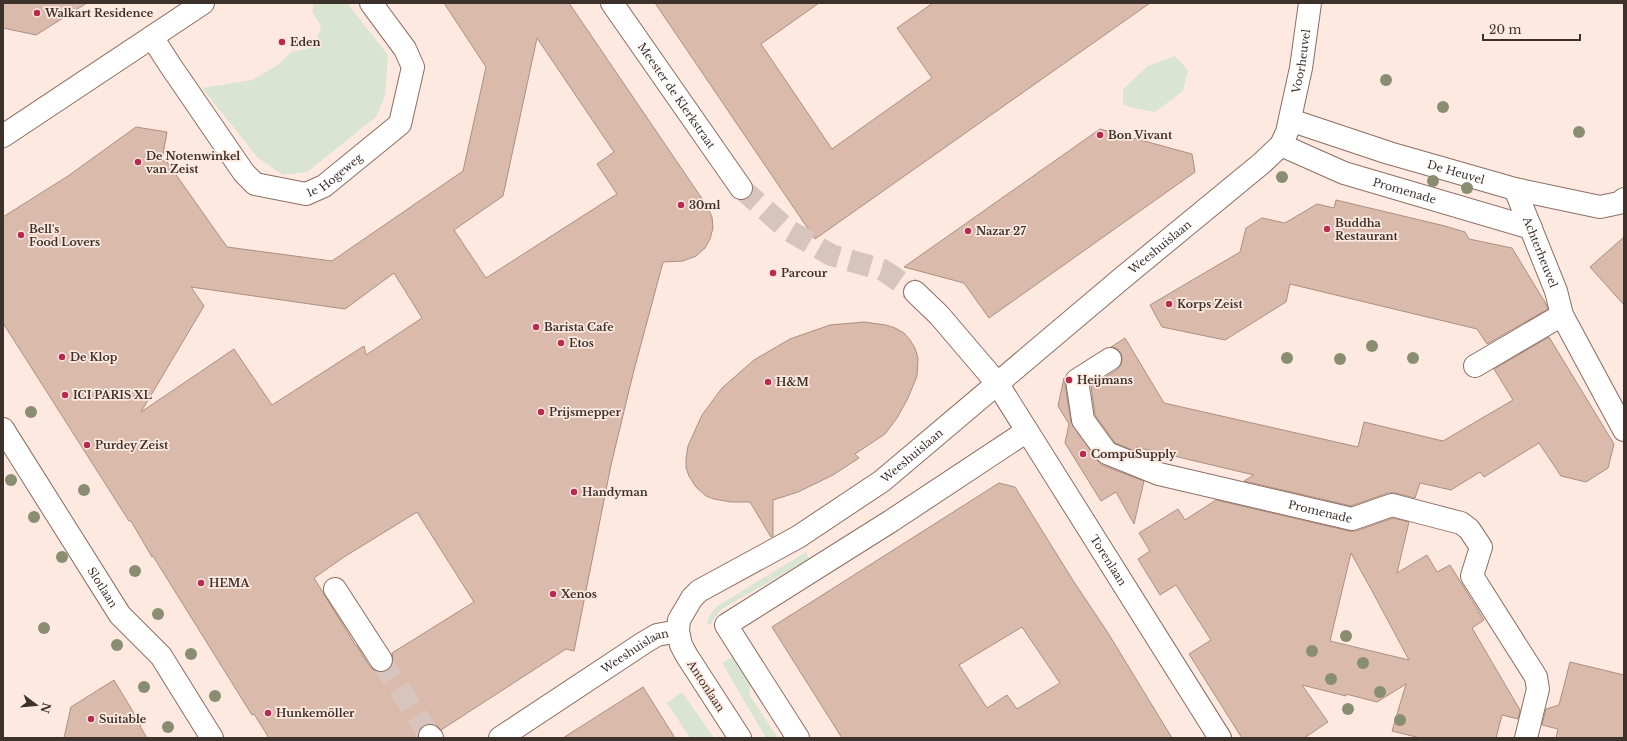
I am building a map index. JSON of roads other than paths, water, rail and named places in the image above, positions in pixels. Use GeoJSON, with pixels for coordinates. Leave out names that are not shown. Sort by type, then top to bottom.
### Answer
{"type":"FeatureCollection","features":[{"type":"Feature","properties":{"kind":"street"},"geometry":{"type":"LineString","coordinates":[[3,136],[203,3]]}},
{"type":"Feature","properties":{"kind":"street","name":"1e Hogeweg"},"geometry":{"type":"LineString","coordinates":[[152,37],[244,173],[255,184],[306,194],[324,186],[400,124],[412,67],[405,49],[371,3]]}},
{"type":"Feature","properties":{"kind":"street","name":"Meester de Klerkstraat"},"geometry":{"type":"LineString","coordinates":[[612,3],[742,188]]}},
{"type":"Feature","properties":{"kind":"street","name":"Voorheuvel"},"geometry":{"type":"LineString","coordinates":[[1290,120],[1301,68],[1310,3]]}},
{"type":"Feature","properties":{"kind":"street","name":"Weeshuislaan"},"geometry":{"type":"LineString","coordinates":[[500,738],[645,642],[657,635],[678,631],[679,620],[685,609],[692,598],[700,591],[798,537],[882,481],[1121,279],[1249,175],[1281,145],[1287,132],[1290,120]]}},
{"type":"Feature","properties":{"kind":"street","name":"De Heuvel"},"geometry":{"type":"LineString","coordinates":[[1290,120],[1389,153],[1515,189],[1600,207],[1619,204],[1624,199]]}},
{"type":"Feature","properties":{"kind":"street","name":"Promenade"},"geometry":{"type":"LineString","coordinates":[[1281,145],[1344,173],[1531,228]]}},
{"type":"Feature","properties":{"kind":"street","name":"Achterheuvel"},"geometry":{"type":"LineString","coordinates":[[1515,189],[1556,291],[1562,315],[1620,422]]}},
{"type":"Feature","properties":{"kind":"street"},"geometry":{"type":"LineString","coordinates":[[915,292],[939,315],[997,383]]}},
{"type":"Feature","properties":{"kind":"street"},"geometry":{"type":"LineString","coordinates":[[1475,366],[1562,315]]}},
{"type":"Feature","properties":{"kind":"street","name":"Promenade"},"geometry":{"type":"LineString","coordinates":[[1110,359],[1077,380],[1083,420],[1107,453],[1159,474],[1352,519],[1392,505],[1461,523],[1470,529],[1481,547],[1472,576],[1536,677],[1538,689],[1526,738]]}},
{"type":"Feature","properties":{"kind":"street","name":"Torenlaan"},"geometry":{"type":"LineString","coordinates":[[997,383],[1220,738]]}},
{"type":"Feature","properties":{"kind":"street","name":"Slotlaan"},"geometry":{"type":"LineString","coordinates":[[3,429],[120,615],[161,656],[212,738]]}},
{"type":"Feature","properties":{"kind":"street"},"geometry":{"type":"LineString","coordinates":[[798,738],[726,625],[1027,431]]}},
{"type":"Feature","properties":{"kind":"street"},"geometry":{"type":"LineString","coordinates":[[335,589],[381,660]]}},
{"type":"Feature","properties":{"kind":"street","name":"Antonlaan"},"geometry":{"type":"LineString","coordinates":[[678,631],[681,645],[687,656],[740,738]]}},
{"type":"Feature","properties":{"kind":"tunnel"},"geometry":{"type":"LineString","coordinates":[[741,188],[788,230],[831,255],[883,270],[915,292]]}},
{"type":"Feature","properties":{"kind":"tunnel"},"geometry":{"type":"LineString","coordinates":[[381,660],[430,736]]}},
{"type":"Feature","properties":{"kind":"place","name":"Walkart Residence"},"geometry":{"type":"Point","coordinates":[37,13]}},
{"type":"Feature","properties":{"kind":"place","name":"Eden"},"geometry":{"type":"Point","coordinates":[282,42]}},
{"type":"Feature","properties":{"kind":"place","name":"Bon Vivant"},"geometry":{"type":"Point","coordinates":[1100,135]}},
{"type":"Feature","properties":{"kind":"place","name":"De Notenwinkel van Zeist"},"geometry":{"type":"Point","coordinates":[138,162]}},
{"type":"Feature","properties":{"kind":"place","name":"30ml"},"geometry":{"type":"Point","coordinates":[681,205]}},
{"type":"Feature","properties":{"kind":"place","name":"Buddha Restaurant"},"geometry":{"type":"Point","coordinates":[1327,229]}},
{"type":"Feature","properties":{"kind":"place","name":"Nazar 27"},"geometry":{"type":"Point","coordinates":[968,231]}},
{"type":"Feature","properties":{"kind":"place","name":"Bell's Food Lovers"},"geometry":{"type":"Point","coordinates":[21,235]}},
{"type":"Feature","properties":{"kind":"place","name":"Parcour"},"geometry":{"type":"Point","coordinates":[773,273]}},
{"type":"Feature","properties":{"kind":"place","name":"Korps Zeist"},"geometry":{"type":"Point","coordinates":[1169,304]}},
{"type":"Feature","properties":{"kind":"place","name":"Barista Cafe"},"geometry":{"type":"Point","coordinates":[536,327]}},
{"type":"Feature","properties":{"kind":"place","name":"Etos"},"geometry":{"type":"Point","coordinates":[561,343]}},
{"type":"Feature","properties":{"kind":"place","name":"De Klop"},"geometry":{"type":"Point","coordinates":[62,357]}},
{"type":"Feature","properties":{"kind":"place","name":"Heijmans"},"geometry":{"type":"Point","coordinates":[1069,380]}},
{"type":"Feature","properties":{"kind":"place","name":"H&M"},"geometry":{"type":"Point","coordinates":[768,382]}},
{"type":"Feature","properties":{"kind":"place","name":"ICI PARIS XL"},"geometry":{"type":"Point","coordinates":[65,395]}},
{"type":"Feature","properties":{"kind":"place","name":"Prijsmepper"},"geometry":{"type":"Point","coordinates":[541,412]}},
{"type":"Feature","properties":{"kind":"place","name":"Purdey Zeist"},"geometry":{"type":"Point","coordinates":[87,445]}},
{"type":"Feature","properties":{"kind":"place","name":"CompuSupply"},"geometry":{"type":"Point","coordinates":[1083,454]}},
{"type":"Feature","properties":{"kind":"place","name":"Handyman"},"geometry":{"type":"Point","coordinates":[574,492]}},
{"type":"Feature","properties":{"kind":"place","name":"HEMA"},"geometry":{"type":"Point","coordinates":[201,583]}},
{"type":"Feature","properties":{"kind":"place","name":"Xenos"},"geometry":{"type":"Point","coordinates":[553,594]}},
{"type":"Feature","properties":{"kind":"place","name":"Hunkemöller"},"geometry":{"type":"Point","coordinates":[268,713]}},
{"type":"Feature","properties":{"kind":"place","name":"Suitable"},"geometry":{"type":"Point","coordinates":[91,719]}}]}
